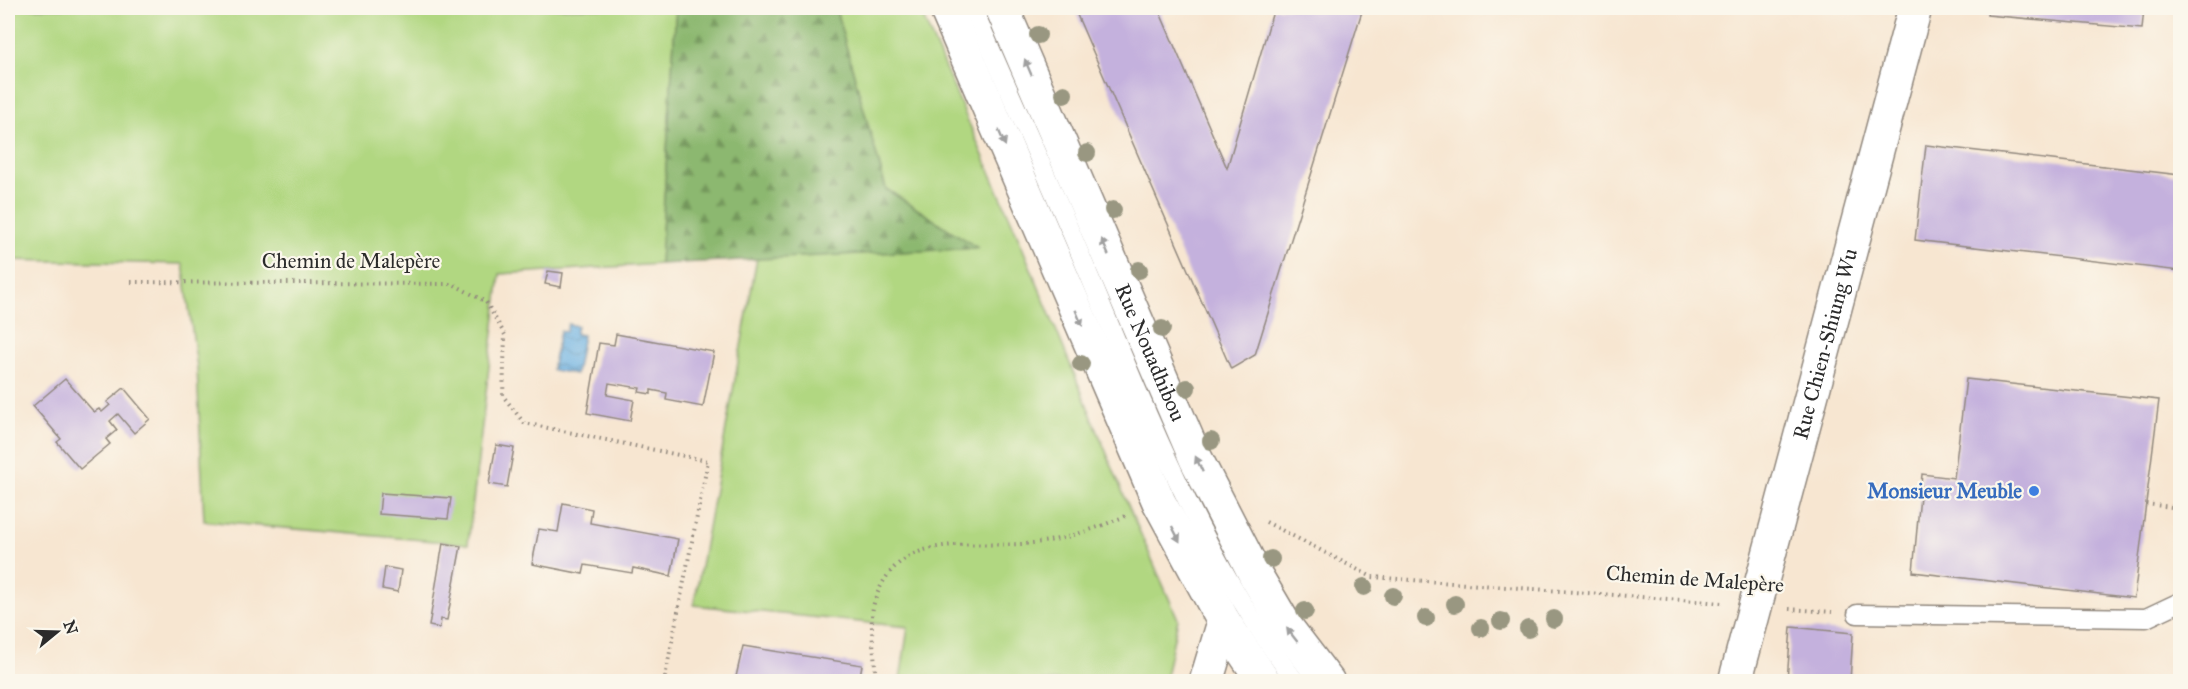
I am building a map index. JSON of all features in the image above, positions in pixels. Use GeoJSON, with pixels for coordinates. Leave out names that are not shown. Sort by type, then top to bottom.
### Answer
{"type":"FeatureCollection","features":[{"type":"Feature","properties":{"kind":"street"},"geometry":{"type":"LineString","coordinates":[[946,8],[1159,502],[1224,622],[1264,681]]}},
{"type":"Feature","properties":{"kind":"street","name":"Rue Nouadhibou"},"geometry":{"type":"LineString","coordinates":[[1002,8],[1196,459],[1286,627],[1328,681]]}},
{"type":"Feature","properties":{"kind":"street","name":"Rue Chien-Shiung Wu"},"geometry":{"type":"LineString","coordinates":[[1735,681],[1915,8]]}},
{"type":"Feature","properties":{"kind":"street"},"geometry":{"type":"LineString","coordinates":[[1206,681],[1224,622]]}},
{"type":"Feature","properties":{"kind":"lane","name":"Rue Nouadhibou"},"geometry":{"type":"LineString","coordinates":[[973,8],[1134,383],[1190,505],[1248,613],[1296,681]]}},
{"type":"Feature","properties":{"kind":"lane"},"geometry":{"type":"LineString","coordinates":[[1857,614],[2146,618],[2181,602]]}},
{"type":"Feature","properties":{"kind":"path","name":"Chemin de Malepère"},"geometry":{"type":"LineString","coordinates":[[131,282],[453,284],[486,302],[505,335],[503,396],[524,423],[675,452],[708,461],[664,681]]}},
{"type":"Feature","properties":{"kind":"path"},"geometry":{"type":"LineString","coordinates":[[875,681],[874,602],[890,572],[902,561],[917,552],[935,546],[1030,544],[1056,540],[1093,530],[1159,502]]}},
{"type":"Feature","properties":{"kind":"path"},"geometry":{"type":"LineString","coordinates":[[2146,504],[2181,507]]}},
{"type":"Feature","properties":{"kind":"path","name":"Chemin de Malepère"},"geometry":{"type":"LineString","coordinates":[[1220,507],[1239,508],[1372,577],[1857,614]]}},
{"type":"Feature","properties":{"kind":"path"},"geometry":{"type":"LineString","coordinates":[[2024,674],[2024,681]]}},
{"type":"Feature","properties":{"kind":"green space"},"geometry":{"type":"Polygon","coordinates":[[[8,8],[676,8],[660,264],[500,274],[468,544],[204,521],[197,367],[183,264],[8,260],[8,8]]]}},
{"type":"Feature","properties":{"kind":"green space"},"geometry":{"type":"Polygon","coordinates":[[[676,8],[837,8],[886,189],[978,248],[660,264],[676,8]]]}},
{"type":"Feature","properties":{"kind":"green space"},"geometry":{"type":"Polygon","coordinates":[[[837,8],[919,8],[1014,227],[1125,498],[1178,619],[1165,681],[900,681],[908,627],[694,605],[757,258],[977,248],[886,189],[837,8]]]}},
{"type":"Feature","properties":{"kind":"water"},"geometry":{"type":"Polygon","coordinates":[[[568,324],[577,326],[575,334],[583,335],[576,374],[552,370],[560,331],[566,332],[568,324]]]}},
{"type":"Feature","properties":{"kind":"building"},"geometry":{"type":"Polygon","coordinates":[[[1074,8],[1158,8],[1227,168],[1274,8],[1363,8],[1255,355],[1231,369],[1074,8]]]}},
{"type":"Feature","properties":{"kind":"building"},"geometry":{"type":"Polygon","coordinates":[[[1988,8],[2144,8],[2142,29],[1987,15],[1988,8]]]}},
{"type":"Feature","properties":{"kind":"building"},"geometry":{"type":"Polygon","coordinates":[[[1926,145],[2180,175],[2180,271],[1915,240],[1926,145]]]}},
{"type":"Feature","properties":{"kind":"building"},"geometry":{"type":"Polygon","coordinates":[[[548,271],[563,273],[561,287],[545,284],[548,271]]]}},
{"type":"Feature","properties":{"kind":"building"},"geometry":{"type":"Polygon","coordinates":[[[616,334],[714,352],[703,407],[666,400],[667,393],[651,390],[651,394],[639,392],[640,388],[609,383],[607,395],[634,400],[630,421],[587,413],[599,343],[614,345],[616,334]]]}},
{"type":"Feature","properties":{"kind":"building"},"geometry":{"type":"Polygon","coordinates":[[[65,379],[94,412],[99,409],[102,412],[110,405],[107,402],[124,388],[150,419],[134,433],[118,414],[110,421],[117,430],[106,439],[110,444],[80,469],[57,442],[61,439],[33,406],[65,379]]]}},
{"type":"Feature","properties":{"kind":"building","name":"Monsieur Meuble"},"geometry":{"type":"Polygon","coordinates":[[[1966,379],[2159,400],[2134,598],[1913,572],[1922,474],[1954,478],[1966,379]]]}},
{"type":"Feature","properties":{"kind":"building"},"geometry":{"type":"Polygon","coordinates":[[[496,445],[514,448],[507,487],[489,484],[496,445]]]}},
{"type":"Feature","properties":{"kind":"building"},"geometry":{"type":"Polygon","coordinates":[[[381,493],[451,498],[448,519],[379,514],[381,493]]]}},
{"type":"Feature","properties":{"kind":"building"},"geometry":{"type":"Polygon","coordinates":[[[563,503],[592,509],[590,523],[678,539],[671,576],[633,568],[632,573],[585,565],[583,574],[532,564],[539,529],[558,532],[563,503]]]}},
{"type":"Feature","properties":{"kind":"building"},"geometry":{"type":"Polygon","coordinates":[[[443,543],[461,546],[447,620],[441,619],[440,628],[429,626],[443,543]]]}},
{"type":"Feature","properties":{"kind":"building"},"geometry":{"type":"Polygon","coordinates":[[[385,567],[401,570],[398,592],[382,589],[385,567]]]}},
{"type":"Feature","properties":{"kind":"building"},"geometry":{"type":"Polygon","coordinates":[[[1791,627],[1853,633],[1850,681],[1787,681],[1791,627]]]}},
{"type":"Feature","properties":{"kind":"building"},"geometry":{"type":"Polygon","coordinates":[[[743,646],[862,665],[859,681],[735,681],[743,646]]]}},
{"type":"Feature","properties":{"kind":"place","name":"Monsieur Meuble"},"geometry":{"type":"Point","coordinates":[2034,491]}}]}
